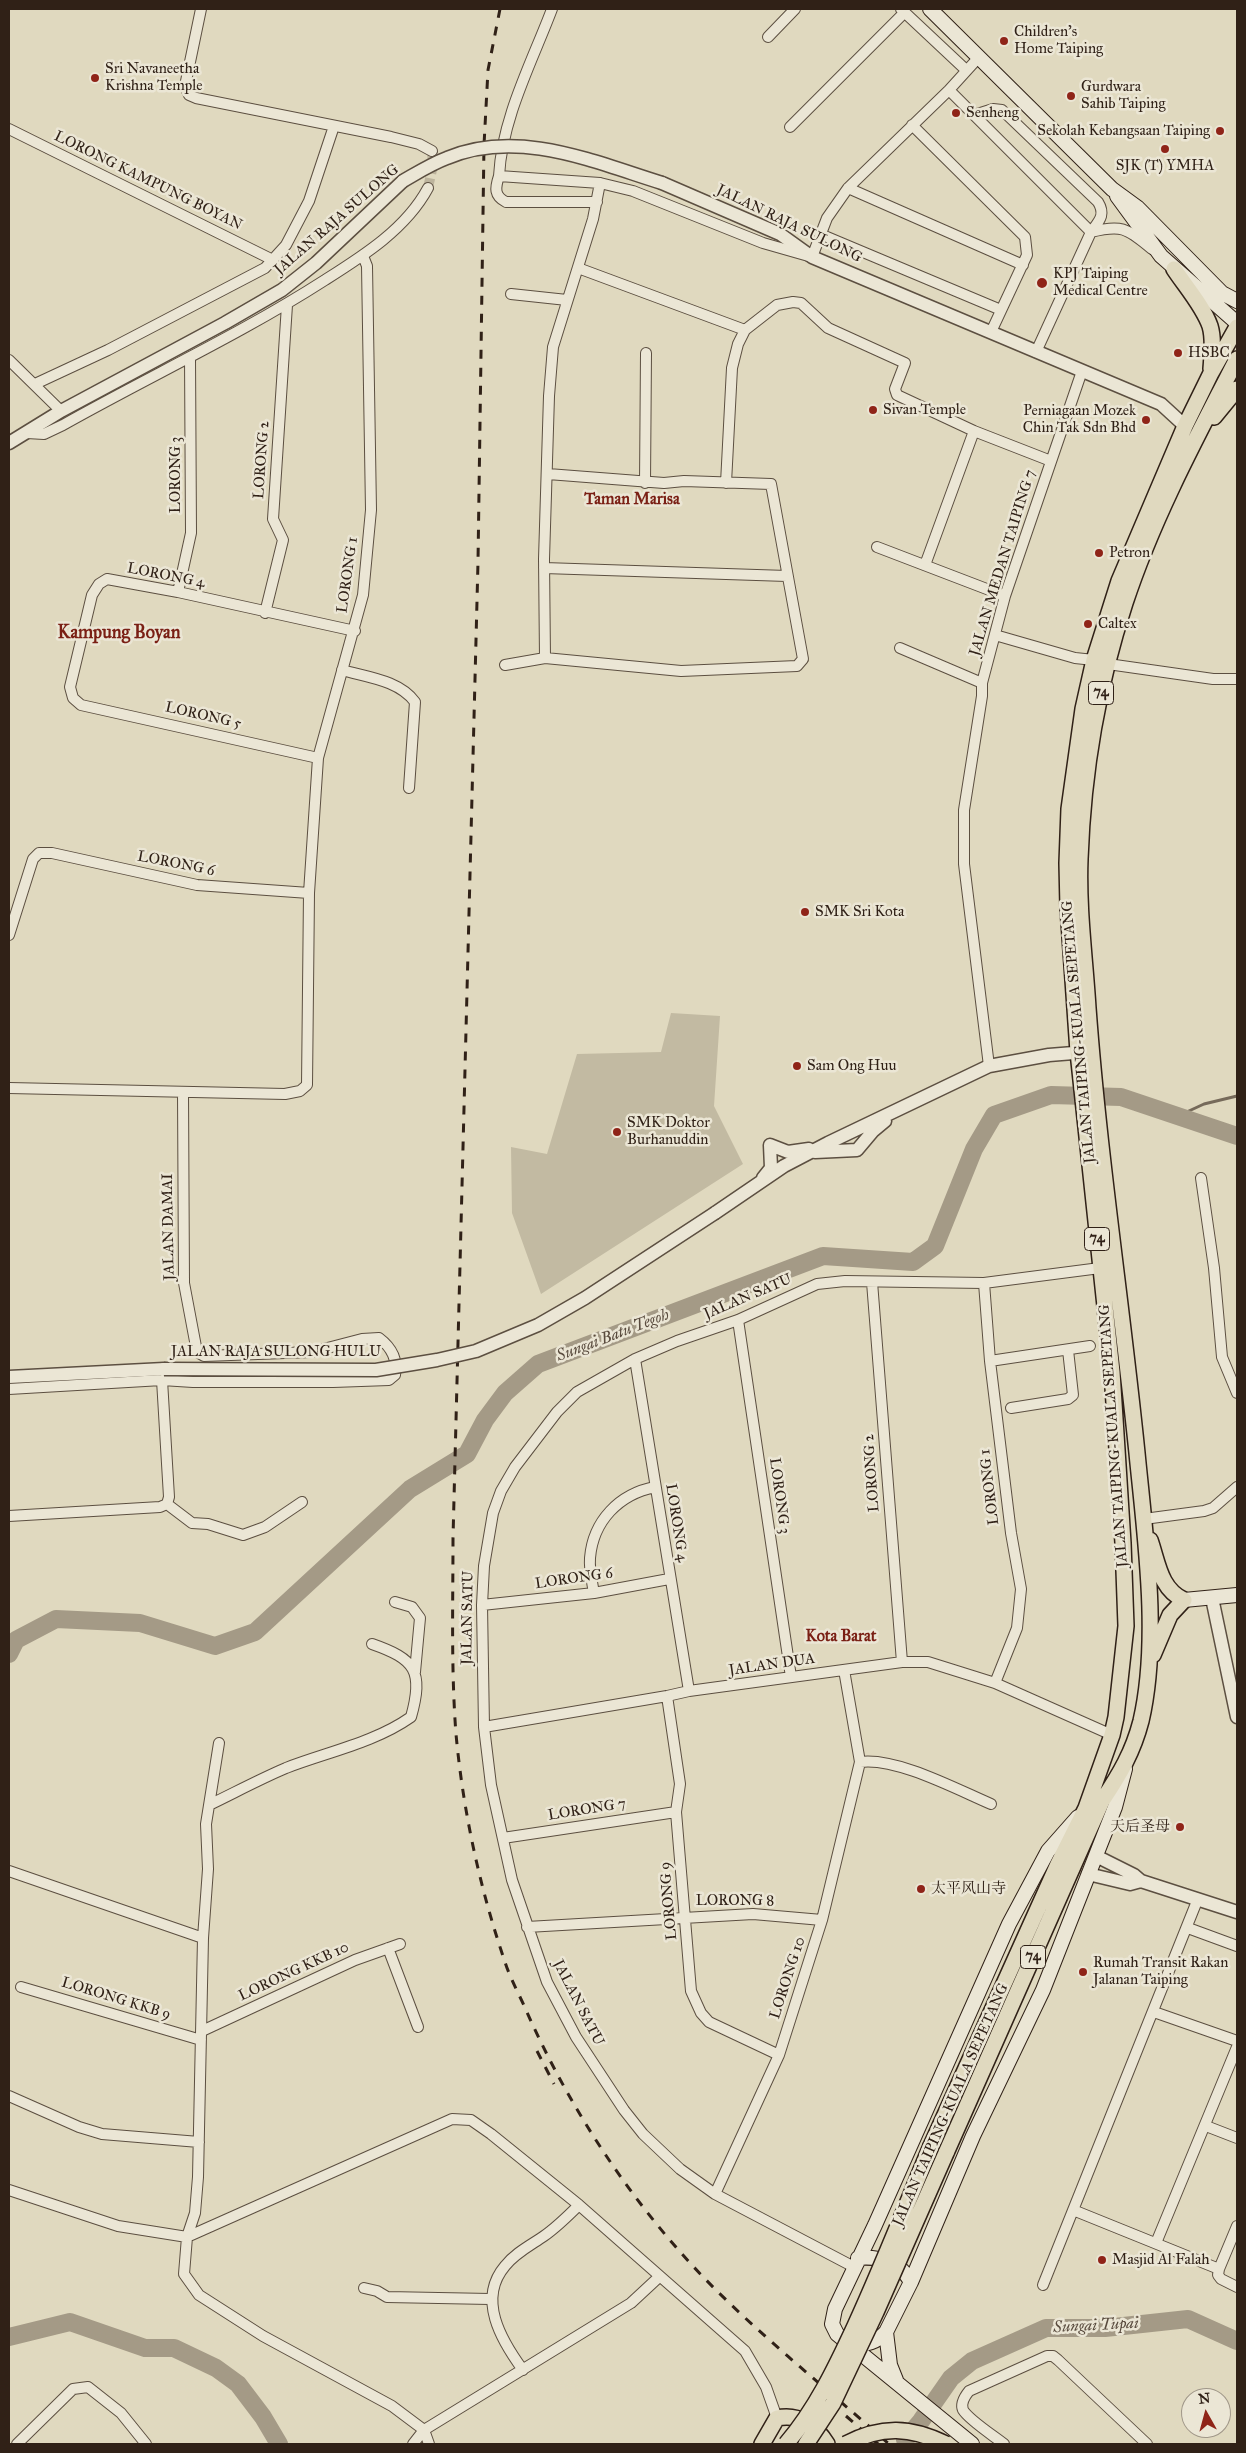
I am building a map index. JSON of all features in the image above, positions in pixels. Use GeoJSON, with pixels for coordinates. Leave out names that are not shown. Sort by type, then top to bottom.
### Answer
{"type":"FeatureCollection","features":[{"type":"Feature","properties":{"kind":"main road"},"geometry":{"type":"LineString","coordinates":[[930,9],[1112,189],[1138,208],[1222,293],[1237,301]]}},
{"type":"Feature","properties":{"kind":"main road"},"geometry":{"type":"LineString","coordinates":[[1112,189],[1160,256],[1237,323]]}},
{"type":"Feature","properties":{"kind":"main road"},"geometry":{"type":"LineString","coordinates":[[1174,270],[1202,310],[1210,326],[1212,342],[1211,373]]}},
{"type":"Feature","properties":{"kind":"main road","name":"JALAN TAIPING-KUALA SEPETANG"},"geometry":{"type":"LineString","coordinates":[[806,2444],[833,2403],[876,2312],[1102,1801],[1127,1764],[1141,1721],[1149,1669],[1144,1519],[1124,1334],[1090,1105],[1084,1052],[1080,863],[1083,805],[1101,662],[1119,581],[1185,426],[1211,373],[1237,327]]}},
{"type":"Feature","properties":{"kind":"main road","name":"JALAN TAIPING-KUALA SEPETANG"},"geometry":{"type":"LineString","coordinates":[[1101,662],[1189,451],[1237,359]]}},
{"type":"Feature","properties":{"kind":"main road"},"geometry":{"type":"LineString","coordinates":[[1189,451],[1237,390]]}},
{"type":"Feature","properties":{"kind":"main road","name":"JALAN TAIPING-KUALA SEPETANG"},"geometry":{"type":"LineString","coordinates":[[786,2444],[816,2404],[870,2294],[931,2146],[1058,1864],[1086,1808],[1112,1734],[1124,1655],[1125,1597],[1112,1372],[1100,1268],[1090,1105]]}},
{"type":"Feature","properties":{"kind":"main road"},"geometry":{"type":"LineString","coordinates":[[1144,1519],[1166,1587],[1173,1595],[1184,1600],[1237,1595]]}},
{"type":"Feature","properties":{"kind":"main road"},"geometry":{"type":"LineString","coordinates":[[1149,1669],[1170,1615],[1184,1600]]}},
{"type":"Feature","properties":{"kind":"main road"},"geometry":{"type":"LineString","coordinates":[[1124,1655],[1132,1643],[1139,1639],[1145,1641],[1149,1646]]}},
{"type":"Feature","properties":{"kind":"main road"},"geometry":{"type":"LineString","coordinates":[[851,2346],[870,2344],[880,2339],[886,2332],[911,2282],[973,2136],[1042,1990],[1115,1807],[1127,1764]]}},
{"type":"Feature","properties":{"kind":"main road"},"geometry":{"type":"LineString","coordinates":[[972,2444],[896,2380],[837,2334],[832,2324],[835,2309],[1009,1924],[1048,1851],[1086,1808]]}},
{"type":"Feature","properties":{"kind":"main road"},"geometry":{"type":"LineString","coordinates":[[856,2262],[880,2258],[904,2270],[911,2282]]}},
{"type":"Feature","properties":{"kind":"main road"},"geometry":{"type":"LineString","coordinates":[[886,2332],[890,2365],[896,2380]]}},
{"type":"Feature","properties":{"kind":"main road"},"geometry":{"type":"LineString","coordinates":[[762,2444],[777,2418],[795,2418],[810,2424],[827,2444]]}},
{"type":"Feature","properties":{"kind":"main road"},"geometry":{"type":"LineString","coordinates":[[846,2444],[887,2430],[904,2430],[920,2432],[946,2444]]}},
{"type":"Feature","properties":{"kind":"street"},"geometry":{"type":"LineString","coordinates":[[201,9],[185,86],[189,95],[419,144],[432,151]]}},
{"type":"Feature","properties":{"kind":"street"},"geometry":{"type":"LineString","coordinates":[[552,9],[510,119],[500,158],[499,176],[495,187],[496,193],[499,198],[506,202],[597,202]]}},
{"type":"Feature","properties":{"kind":"street"},"geometry":{"type":"LineString","coordinates":[[768,37],[796,9]]}},
{"type":"Feature","properties":{"kind":"street"},"geometry":{"type":"LineString","coordinates":[[790,127],[902,11],[966,70]]}},
{"type":"Feature","properties":{"kind":"street"},"geometry":{"type":"LineString","coordinates":[[499,176],[600,183],[633,191],[763,242],[812,257],[820,234],[836,202],[949,90],[979,57]]}},
{"type":"Feature","properties":{"kind":"street"},"geometry":{"type":"LineString","coordinates":[[949,90],[1091,232]]}},
{"type":"Feature","properties":{"kind":"street"},"geometry":{"type":"LineString","coordinates":[[974,115],[993,109],[1002,110],[1098,202],[1102,209],[1102,216],[1091,232],[1036,352]]}},
{"type":"Feature","properties":{"kind":"street"},"geometry":{"type":"LineString","coordinates":[[912,125],[1024,237],[1027,255],[990,332]]}},
{"type":"Feature","properties":{"kind":"street"},"geometry":{"type":"LineString","coordinates":[[35,384],[108,350],[265,268],[286,245],[309,202],[334,126]]}},
{"type":"Feature","properties":{"kind":"street","name":"LORONG KAMPUNG BOYAN"},"geometry":{"type":"LineString","coordinates":[[9,129],[273,260]]}},
{"type":"Feature","properties":{"kind":"street","name":"JALAN RAJA SULONG"},"geometry":{"type":"LineString","coordinates":[[9,443],[61,411],[126,378],[282,290],[316,263],[403,181],[448,157],[486,148],[517,146],[567,154],[662,183],[780,234],[812,257],[1161,404],[1185,426]]}},
{"type":"Feature","properties":{"kind":"street"},"geometry":{"type":"LineString","coordinates":[[545,658],[544,568],[549,396],[553,347],[597,202],[600,183]]}},
{"type":"Feature","properties":{"kind":"street"},"geometry":{"type":"LineString","coordinates":[[27,433],[44,434],[63,425],[287,305],[363,256],[409,216],[420,204],[428,188]]}},
{"type":"Feature","properties":{"kind":"street"},"geometry":{"type":"LineString","coordinates":[[848,188],[1022,265]]}},
{"type":"Feature","properties":{"kind":"street"},"geometry":{"type":"LineString","coordinates":[[1091,232],[1112,226],[1121,228],[1160,256]]}},
{"type":"Feature","properties":{"kind":"street"},"geometry":{"type":"LineString","coordinates":[[820,234],[1001,310]]}},
{"type":"Feature","properties":{"kind":"street","name":"LORONG 1"},"geometry":{"type":"LineString","coordinates":[[183,1092],[285,1094],[300,1091],[307,1085],[309,893],[318,758],[363,595],[371,510],[368,266],[363,256]]}},
{"type":"Feature","properties":{"kind":"street"},"geometry":{"type":"LineString","coordinates":[[578,268],[745,330]]}},
{"type":"Feature","properties":{"kind":"street"},"geometry":{"type":"LineString","coordinates":[[511,294],[567,300]]}},
{"type":"Feature","properties":{"kind":"street"},"geometry":{"type":"LineString","coordinates":[[726,482],[732,368],[745,330],[777,305],[793,302],[801,303],[828,328],[905,363],[895,389],[897,395],[974,431],[1051,461]]}},
{"type":"Feature","properties":{"kind":"street","name":"LORONG 2"},"geometry":{"type":"LineString","coordinates":[[265,613],[282,540],[273,519],[287,305]]}},
{"type":"Feature","properties":{"kind":"street"},"geometry":{"type":"LineString","coordinates":[[645,482],[646,353]]}},
{"type":"Feature","properties":{"kind":"street","name":"LORONG 3"},"geometry":{"type":"LineString","coordinates":[[178,592],[191,533],[190,357]]}},
{"type":"Feature","properties":{"kind":"street"},"geometry":{"type":"LineString","coordinates":[[9,360],[61,411]]}},
{"type":"Feature","properties":{"kind":"street","name":"JALAN MEDAN TAIPING 7"},"geometry":{"type":"LineString","coordinates":[[989,1066],[964,864],[964,810],[982,696],[982,683],[1005,596],[1082,371]]}},
{"type":"Feature","properties":{"kind":"street"},"geometry":{"type":"LineString","coordinates":[[925,565],[974,431]]}},
{"type":"Feature","properties":{"kind":"street"},"geometry":{"type":"LineString","coordinates":[[505,664],[545,658],[681,671],[796,666],[803,659],[770,484],[645,482],[548,474]]}},
{"type":"Feature","properties":{"kind":"street"},"geometry":{"type":"LineString","coordinates":[[877,548],[1005,596]]}},
{"type":"Feature","properties":{"kind":"street"},"geometry":{"type":"LineString","coordinates":[[544,568],[787,576]]}},
{"type":"Feature","properties":{"kind":"street","name":"LORONG 4"},"geometry":{"type":"LineString","coordinates":[[81,705],[73,698],[70,686],[92,595],[99,584],[107,579],[178,592],[265,613],[354,631]]}},
{"type":"Feature","properties":{"kind":"street"},"geometry":{"type":"LineString","coordinates":[[995,635],[1075,658],[1213,679],[1237,679]]}},
{"type":"Feature","properties":{"kind":"street"},"geometry":{"type":"LineString","coordinates":[[900,648],[982,683]]}},
{"type":"Feature","properties":{"kind":"street"},"geometry":{"type":"LineString","coordinates":[[342,670],[396,686],[406,691],[415,702],[409,788]]}},
{"type":"Feature","properties":{"kind":"street","name":"LORONG 5"},"geometry":{"type":"LineString","coordinates":[[81,705],[318,758]]}},
{"type":"Feature","properties":{"kind":"street","name":"LORONG 6"},"geometry":{"type":"LineString","coordinates":[[9,935],[33,859],[39,853],[52,853],[197,886],[309,893]]}},
{"type":"Feature","properties":{"kind":"street"},"geometry":{"type":"LineString","coordinates":[[758,1184],[770,1168],[770,1145],[788,1152],[804,1151],[828,1143],[989,1066],[1084,1052]]}},
{"type":"Feature","properties":{"kind":"street"},"geometry":{"type":"LineString","coordinates":[[9,1088],[183,1092]]}},
{"type":"Feature","properties":{"kind":"street","name":"JALAN DAMAI"},"geometry":{"type":"LineString","coordinates":[[163,1374],[193,1382],[333,1382],[389,1380],[395,1375],[396,1369],[390,1346],[379,1338],[362,1340],[312,1352],[204,1356],[197,1352],[184,1283],[183,1092]]}},
{"type":"Feature","properties":{"kind":"street"},"geometry":{"type":"LineString","coordinates":[[812,1152],[858,1150],[873,1131],[899,1110]]}},
{"type":"Feature","properties":{"kind":"street","name":"JALAN RAJA SULONG HULU"},"geometry":{"type":"LineString","coordinates":[[9,1377],[376,1370],[437,1360],[476,1351],[538,1325],[577,1303],[784,1166],[828,1143]]}},
{"type":"Feature","properties":{"kind":"street"},"geometry":{"type":"LineString","coordinates":[[1201,1178],[1214,1268],[1222,1357],[1237,1393]]}},
{"type":"Feature","properties":{"kind":"street","name":"JALAN SATU"},"geometry":{"type":"LineString","coordinates":[[856,2262],[715,2194],[680,2169],[648,2139],[614,2096],[576,2037],[547,1982],[512,1880],[491,1785],[484,1727],[482,1605],[484,1566],[493,1513],[501,1490],[514,1467],[557,1412],[577,1392],[635,1359],[677,1341],[738,1320],[817,1284],[845,1281],[984,1283],[1100,1268]]}},
{"type":"Feature","properties":{"kind":"street","name":"LORONG 2"},"geometry":{"type":"LineString","coordinates":[[872,1282],[902,1662]]}},
{"type":"Feature","properties":{"kind":"street","name":"LORONG 1"},"geometry":{"type":"LineString","coordinates":[[984,1283],[990,1361],[1011,1533],[1021,1589],[1017,1628],[996,1683]]}},
{"type":"Feature","properties":{"kind":"street","name":"LORONG 3"},"geometry":{"type":"LineString","coordinates":[[738,1320],[791,1677]]}},
{"type":"Feature","properties":{"kind":"street"},"geometry":{"type":"LineString","coordinates":[[990,1361],[1090,1346]]}},
{"type":"Feature","properties":{"kind":"street"},"geometry":{"type":"LineString","coordinates":[[1011,1408],[1068,1399],[1073,1396],[1068,1350]]}},
{"type":"Feature","properties":{"kind":"street","name":"LORONG 4"},"geometry":{"type":"LineString","coordinates":[[635,1359],[689,1691]]}},
{"type":"Feature","properties":{"kind":"street"},"geometry":{"type":"LineString","coordinates":[[9,1389],[163,1374],[169,1497],[167,1504]]}},
{"type":"Feature","properties":{"kind":"street"},"geometry":{"type":"LineString","coordinates":[[594,1593],[590,1560],[592,1545],[600,1525],[621,1500],[638,1491],[655,1487]]}},
{"type":"Feature","properties":{"kind":"street"},"geometry":{"type":"LineString","coordinates":[[1144,1519],[1204,1511],[1213,1508],[1237,1487]]}},
{"type":"Feature","properties":{"kind":"street"},"geometry":{"type":"LineString","coordinates":[[167,1504],[192,1523],[208,1524],[244,1535],[265,1527],[302,1502]]}},
{"type":"Feature","properties":{"kind":"street"},"geometry":{"type":"LineString","coordinates":[[9,1516],[160,1507],[167,1504]]}},
{"type":"Feature","properties":{"kind":"street","name":"LORONG 6"},"geometry":{"type":"LineString","coordinates":[[482,1605],[594,1593],[670,1580]]}},
{"type":"Feature","properties":{"kind":"street"},"geometry":{"type":"LineString","coordinates":[[1212,1598],[1237,1717]]}},
{"type":"Feature","properties":{"kind":"street"},"geometry":{"type":"LineString","coordinates":[[209,1805],[285,1768],[400,1725],[411,1717],[415,1704],[415,1673],[420,1618],[412,1607],[395,1602]]}},
{"type":"Feature","properties":{"kind":"street"},"geometry":{"type":"LineString","coordinates":[[372,1644],[396,1652],[410,1663],[415,1673]]}},
{"type":"Feature","properties":{"kind":"street","name":"JALAN DUA"},"geometry":{"type":"LineString","coordinates":[[484,1727],[689,1691],[902,1662],[928,1662],[996,1683],[1112,1734]]}},
{"type":"Feature","properties":{"kind":"street","name":"LORONG 10"},"geometry":{"type":"LineString","coordinates":[[715,2194],[778,2055],[822,1920],[860,1762],[844,1670]]}},
{"type":"Feature","properties":{"kind":"street","name":"LORONG 9"},"geometry":{"type":"LineString","coordinates":[[667,1696],[680,1784],[676,1812],[691,1991],[701,2013],[709,2022],[778,2055]]}},
{"type":"Feature","properties":{"kind":"street"},"geometry":{"type":"LineString","coordinates":[[218,1743],[206,1824],[208,1869],[203,1938],[199,2142],[195,2213],[187,2237],[184,2274],[199,2295],[263,2336],[392,2406],[424,2430],[429,2444]]}},
{"type":"Feature","properties":{"kind":"street"},"geometry":{"type":"LineString","coordinates":[[860,1762],[874,1760],[896,1765],[991,1804]]}},
{"type":"Feature","properties":{"kind":"street","name":"LORONG 7"},"geometry":{"type":"LineString","coordinates":[[503,1838],[676,1812]]}},
{"type":"Feature","properties":{"kind":"street"},"geometry":{"type":"LineString","coordinates":[[1096,1856],[1134,1875],[1141,1881],[1197,1901],[1237,1912]]}},
{"type":"Feature","properties":{"kind":"street"},"geometry":{"type":"LineString","coordinates":[[9,1871],[203,1938]]}},
{"type":"Feature","properties":{"kind":"street"},"geometry":{"type":"LineString","coordinates":[[1088,1874],[1130,1884],[1141,1881]]}},
{"type":"Feature","properties":{"kind":"street"},"geometry":{"type":"LineString","coordinates":[[1043,2285],[1188,1928],[1197,1901]]}},
{"type":"Feature","properties":{"kind":"street","name":"LORONG 8"},"geometry":{"type":"LineString","coordinates":[[528,1927],[753,1914],[822,1920]]}},
{"type":"Feature","properties":{"kind":"street"},"geometry":{"type":"LineString","coordinates":[[1188,1928],[1237,1946]]}},
{"type":"Feature","properties":{"kind":"street","name":"LORONG KKB 10"},"geometry":{"type":"LineString","coordinates":[[202,2036],[355,1960],[400,1944]]}},
{"type":"Feature","properties":{"kind":"street"},"geometry":{"type":"LineString","coordinates":[[388,1948],[418,2026]]}},
{"type":"Feature","properties":{"kind":"street","name":"LORONG KKB 9"},"geometry":{"type":"LineString","coordinates":[[21,1988],[118,2014],[160,2029],[202,2036]]}},
{"type":"Feature","properties":{"kind":"street"},"geometry":{"type":"LineString","coordinates":[[1154,2012],[1237,2041]]}},
{"type":"Feature","properties":{"kind":"street"},"geometry":{"type":"LineString","coordinates":[[1156,2243],[1206,2126],[1237,2047]]}},
{"type":"Feature","properties":{"kind":"street"},"geometry":{"type":"LineString","coordinates":[[9,2096],[83,2128],[102,2134],[199,2142]]}},
{"type":"Feature","properties":{"kind":"street"},"geometry":{"type":"LineString","coordinates":[[9,2190],[118,2226],[187,2237],[452,2120],[471,2120],[491,2134],[579,2206],[745,2351],[766,2387],[777,2418]]}},
{"type":"Feature","properties":{"kind":"street"},"geometry":{"type":"LineString","coordinates":[[1206,2126],[1237,2138]]}},
{"type":"Feature","properties":{"kind":"street"},"geometry":{"type":"LineString","coordinates":[[523,2370],[512,2354],[497,2323],[490,2299],[504,2266],[546,2235],[579,2206]]}},
{"type":"Feature","properties":{"kind":"street"},"geometry":{"type":"LineString","coordinates":[[1073,2210],[1219,2269]]}},
{"type":"Feature","properties":{"kind":"street"},"geometry":{"type":"LineString","coordinates":[[1237,2226],[1218,2275],[1221,2280],[1237,2287]]}},
{"type":"Feature","properties":{"kind":"street"},"geometry":{"type":"LineString","coordinates":[[413,2444],[424,2430],[630,2303],[659,2277]]}},
{"type":"Feature","properties":{"kind":"street"},"geometry":{"type":"LineString","coordinates":[[364,2288],[378,2291],[387,2297],[490,2299]]}},
{"type":"Feature","properties":{"kind":"street"},"geometry":{"type":"LineString","coordinates":[[1004,2444],[964,2411],[962,2402],[969,2391],[1047,2356],[1053,2356],[1058,2360],[1147,2444]]}},
{"type":"Feature","properties":{"kind":"street"},"geometry":{"type":"LineString","coordinates":[[17,2444],[74,2389],[88,2388],[121,2413],[146,2444]]}},
{"type":"Feature","properties":{"kind":"shaded area"},"geometry":{"type":"Polygon","coordinates":[[[671,1013],[720,1016],[714,1106],[743,1164],[541,1294],[512,1213],[511,1147],[547,1154],[577,1054],[661,1052],[671,1013]]]}},
{"type":"Feature","properties":{"kind":"waterway","name":"Sungai Batu Tegoh"},"geometry":{"type":"LineString","coordinates":[[9,1654],[16,1640],[56,1619],[140,1623],[215,1646],[255,1632],[410,1489],[467,1454],[485,1420],[505,1393],[538,1364],[823,1256],[913,1262],[935,1246],[974,1149],[994,1115],[1051,1095],[1121,1097],[1237,1136]]}},
{"type":"Feature","properties":{"kind":"waterway"},"geometry":{"type":"LineString","coordinates":[[1178,1116],[1204,1104],[1237,1096]]}},
{"type":"Feature","properties":{"kind":"waterway","name":"Sungai Tupai"},"geometry":{"type":"LineString","coordinates":[[905,2440],[921,2421],[951,2378],[972,2361],[1046,2328],[1105,2328],[1188,2319],[1237,2341]]}},
{"type":"Feature","properties":{"kind":"waterway","name":"Sungai Tupai"},"geometry":{"type":"LineString","coordinates":[[9,2337],[70,2322],[145,2348],[174,2348],[216,2368],[238,2384],[263,2417],[279,2444]]}},
{"type":"Feature","properties":{"kind":"tunnel"},"geometry":{"type":"LineString","coordinates":[[428,188],[433,165],[432,151]]}},
{"type":"Feature","properties":{"kind":"railway"},"geometry":{"type":"LineString","coordinates":[[500,9],[488,70],[484,145],[478,562],[453,1538],[453,1685],[456,1734],[463,1792],[480,1878],[509,1974],[564,2087],[609,2160],[661,2230],[719,2293],[782,2351],[889,2444]]}},
{"type":"Feature","properties":{"kind":"railway"},"geometry":{"type":"LineString","coordinates":[[537,2051],[554,2084]]}},
{"type":"Feature","properties":{"kind":"railway"},"geometry":{"type":"LineString","coordinates":[[846,2416],[878,2444]]}},
{"type":"Feature","properties":{"kind":"place","name":"Children's Home Taiping"},"geometry":{"type":"Point","coordinates":[1004,41]}},
{"type":"Feature","properties":{"kind":"place","name":"Sri Navaneetha Krishna Temple"},"geometry":{"type":"Point","coordinates":[95,78]}},
{"type":"Feature","properties":{"kind":"place","name":"Gurdwara Sahib Taiping"},"geometry":{"type":"Point","coordinates":[1071,96]}},
{"type":"Feature","properties":{"kind":"place","name":"Senheng"},"geometry":{"type":"Point","coordinates":[956,113]}},
{"type":"Feature","properties":{"kind":"place","name":"Sekolah Kebangsaan Taiping"},"geometry":{"type":"Point","coordinates":[1220,131]}},
{"type":"Feature","properties":{"kind":"place","name":"SJK (T) YMHA"},"geometry":{"type":"Point","coordinates":[1165,149]}},
{"type":"Feature","properties":{"kind":"place","name":"KPJ Taiping Medical Centre"},"geometry":{"type":"Point","coordinates":[1042,283]}},
{"type":"Feature","properties":{"kind":"place","name":"HSBC"},"geometry":{"type":"Point","coordinates":[1178,353]}},
{"type":"Feature","properties":{"kind":"place","name":"Sivan Temple"},"geometry":{"type":"Point","coordinates":[873,410]}},
{"type":"Feature","properties":{"kind":"place","name":"Perniagaan Mozek Chin Tak Sdn Bhd"},"geometry":{"type":"Point","coordinates":[1146,420]}},
{"type":"Feature","properties":{"kind":"place","name":"Petron"},"geometry":{"type":"Point","coordinates":[1099,553]}},
{"type":"Feature","properties":{"kind":"place","name":"Caltex"},"geometry":{"type":"Point","coordinates":[1088,624]}},
{"type":"Feature","properties":{"kind":"place","name":"SMK Sri Kota"},"geometry":{"type":"Point","coordinates":[805,912]}},
{"type":"Feature","properties":{"kind":"place","name":"Sam Ong Huu"},"geometry":{"type":"Point","coordinates":[797,1066]}},
{"type":"Feature","properties":{"kind":"place","name":"SMK Doktor Burhanuddin"},"geometry":{"type":"Point","coordinates":[617,1132]}},
{"type":"Feature","properties":{"kind":"place","name":"天后圣母"},"geometry":{"type":"Point","coordinates":[1180,1827]}},
{"type":"Feature","properties":{"kind":"place","name":"太平风山寺"},"geometry":{"type":"Point","coordinates":[921,1889]}},
{"type":"Feature","properties":{"kind":"place","name":"Rumah Transit Rakan Jalanan Taiping"},"geometry":{"type":"Point","coordinates":[1083,1972]}},
{"type":"Feature","properties":{"kind":"place","name":"Masjid Al Falah"},"geometry":{"type":"Point","coordinates":[1102,2260]}},
{"type":"Feature","properties":{"kind":"district","name":"Taman Marisa"},"geometry":{"type":"Point","coordinates":[632,500]}},
{"type":"Feature","properties":{"kind":"district","name":"Kampung Boyan"},"geometry":{"type":"Point","coordinates":[119,634]}},
{"type":"Feature","properties":{"kind":"district","name":"Kota Barat"},"geometry":{"type":"Point","coordinates":[841,1637]}}]}
